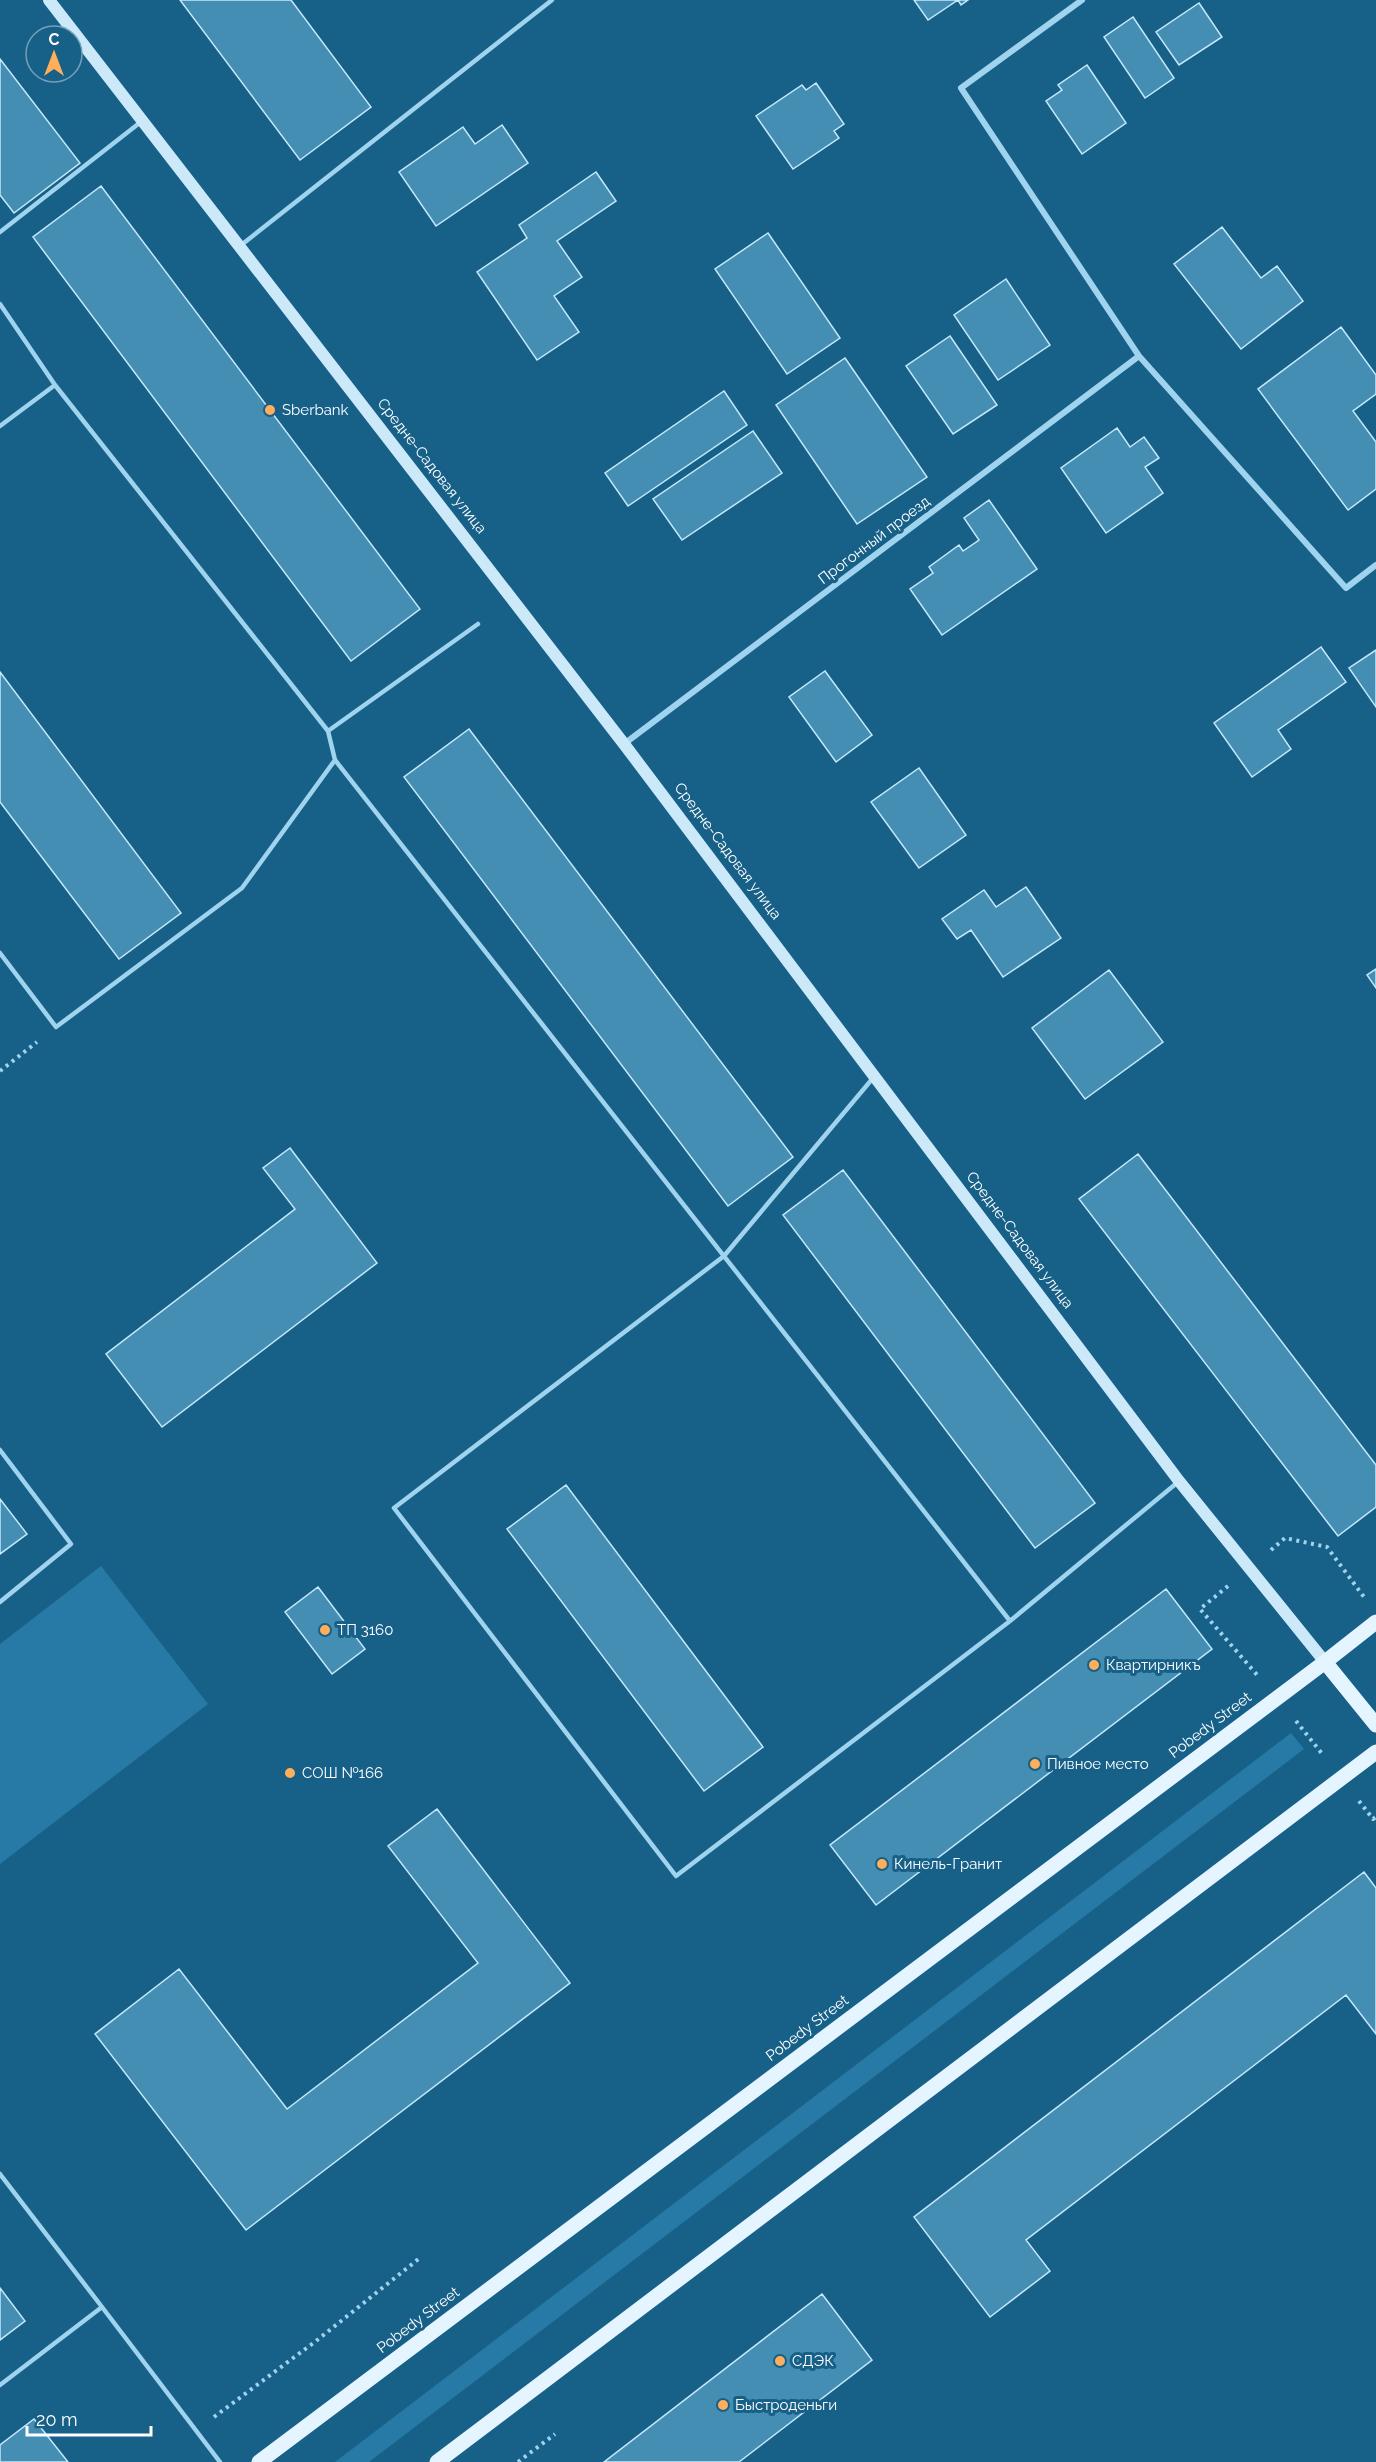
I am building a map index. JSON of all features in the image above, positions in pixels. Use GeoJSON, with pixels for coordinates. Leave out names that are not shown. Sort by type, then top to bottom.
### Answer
{"type":"FeatureCollection","features":[{"type":"Feature","properties":{"kind":"main road","name":"Pobedy Street"},"geometry":{"type":"LineString","coordinates":[[259,2462],[1376,1622]]}},
{"type":"Feature","properties":{"kind":"main road","name":"Средне-Садовая улица"},"geometry":{"type":"LineString","coordinates":[[1325,1662],[1376,1725]]}},
{"type":"Feature","properties":{"kind":"main road"},"geometry":{"type":"LineString","coordinates":[[437,2462],[1376,1752]]}},
{"type":"Feature","properties":{"kind":"street","name":"Средне-Садовая улица"},"geometry":{"type":"LineString","coordinates":[[50,0],[624,744],[1179,1481],[1325,1662]]}},
{"type":"Feature","properties":{"kind":"street"},"geometry":{"type":"LineString","coordinates":[[1082,0],[961,88],[1139,356],[1346,588],[1376,565]]}},
{"type":"Feature","properties":{"kind":"street","name":"Прогонный проезд"},"geometry":{"type":"LineString","coordinates":[[624,744],[1139,356]]}},
{"type":"Feature","properties":{"kind":"lane"},"geometry":{"type":"LineString","coordinates":[[240,246],[552,0]]}},
{"type":"Feature","properties":{"kind":"lane"},"geometry":{"type":"LineString","coordinates":[[0,232],[143,121]]}},
{"type":"Feature","properties":{"kind":"lane"},"geometry":{"type":"LineString","coordinates":[[0,304],[55,385],[328,731],[335,760],[1010,1621]]}},
{"type":"Feature","properties":{"kind":"lane"},"geometry":{"type":"LineString","coordinates":[[0,426],[55,385]]}},
{"type":"Feature","properties":{"kind":"lane"},"geometry":{"type":"LineString","coordinates":[[328,731],[478,624]]}},
{"type":"Feature","properties":{"kind":"lane"},"geometry":{"type":"LineString","coordinates":[[0,953],[56,1027],[242,888],[335,760]]}},
{"type":"Feature","properties":{"kind":"lane"},"geometry":{"type":"LineString","coordinates":[[874,1076],[724,1257],[394,1508],[676,1876],[1010,1621],[1179,1481]]}},
{"type":"Feature","properties":{"kind":"lane"},"geometry":{"type":"LineString","coordinates":[[0,1450],[71,1544],[0,1602]]}},
{"type":"Feature","properties":{"kind":"lane"},"geometry":{"type":"LineString","coordinates":[[0,2174],[220,2462]]}},
{"type":"Feature","properties":{"kind":"lane"},"geometry":{"type":"LineString","coordinates":[[0,2385],[102,2307]]}},
{"type":"Feature","properties":{"kind":"path"},"geometry":{"type":"LineString","coordinates":[[0,1071],[56,1027]]}},
{"type":"Feature","properties":{"kind":"path"},"geometry":{"type":"LineString","coordinates":[[1200,1609],[1285,1538],[1328,1547],[1369,1603]]}},
{"type":"Feature","properties":{"kind":"path"},"geometry":{"type":"LineString","coordinates":[[207,2423],[316,2341],[421,2257]]}},
{"type":"Feature","properties":{"kind":"path"},"geometry":{"type":"LineString","coordinates":[[518,2462],[555,2434]]}},
{"type":"Feature","properties":{"kind":"shaded area"},"geometry":{"type":"Polygon","coordinates":[[[101,1566],[208,1704],[0,1864],[0,1644],[101,1566]]]}},
{"type":"Feature","properties":{"kind":"shaded area"},"geometry":{"type":"Polygon","coordinates":[[[1291,1733],[1304,1749],[369,2462],[335,2462],[1291,1733]]]}},
{"type":"Feature","properties":{"kind":"building"},"geometry":{"type":"Polygon","coordinates":[[[180,0],[291,0],[371,107],[300,160],[180,0]]]}},
{"type":"Feature","properties":{"kind":"building"},"geometry":{"type":"Polygon","coordinates":[[[914,0],[958,0],[928,20],[914,0]]]}},
{"type":"Feature","properties":{"kind":"building"},"geometry":{"type":"Polygon","coordinates":[[[958,0],[968,0],[961,5],[958,0]]]}},
{"type":"Feature","properties":{"kind":"building"},"geometry":{"type":"Polygon","coordinates":[[[1199,3],[1222,37],[1179,65],[1156,32],[1199,3]]]}},
{"type":"Feature","properties":{"kind":"building"},"geometry":{"type":"Polygon","coordinates":[[[1133,17],[1174,78],[1145,98],[1104,37],[1133,17]]]}},
{"type":"Feature","properties":{"kind":"building"},"geometry":{"type":"Polygon","coordinates":[[[0,59],[80,163],[14,213],[0,195],[0,59]]]}},
{"type":"Feature","properties":{"kind":"building"},"geometry":{"type":"Polygon","coordinates":[[[1087,65],[1126,123],[1082,154],[1046,101],[1062,90],[1058,85],[1087,65]]]}},
{"type":"Feature","properties":{"kind":"building"},"geometry":{"type":"Polygon","coordinates":[[[816,83],[844,124],[834,131],[839,138],[793,169],[756,116],[802,85],[806,90],[816,83]]]}},
{"type":"Feature","properties":{"kind":"building"},"geometry":{"type":"Polygon","coordinates":[[[502,125],[528,163],[436,226],[399,172],[463,127],[475,144],[502,125]]]}},
{"type":"Feature","properties":{"kind":"building"},"geometry":{"type":"Polygon","coordinates":[[[596,172],[616,201],[557,241],[582,277],[554,296],[579,332],[537,360],[477,272],[527,238],[519,225],[596,172]]]}},
{"type":"Feature","properties":{"kind":"building"},"geometry":{"type":"Polygon","coordinates":[[[101,186],[420,609],[351,661],[33,237],[101,186]]]}},
{"type":"Feature","properties":{"kind":"building"},"geometry":{"type":"Polygon","coordinates":[[[1222,227],[1261,278],[1277,266],[1303,301],[1241,349],[1174,264],[1222,227]]]}},
{"type":"Feature","properties":{"kind":"building"},"geometry":{"type":"Polygon","coordinates":[[[768,233],[840,338],[787,374],[715,269],[768,233]]]}},
{"type":"Feature","properties":{"kind":"building"},"geometry":{"type":"Polygon","coordinates":[[[1006,279],[1050,345],[998,380],[954,315],[1006,279]]]}},
{"type":"Feature","properties":{"kind":"building"},"geometry":{"type":"Polygon","coordinates":[[[1341,327],[1376,375],[1376,394],[1353,411],[1376,442],[1376,489],[1348,510],[1258,389],[1341,327]]]}},
{"type":"Feature","properties":{"kind":"building"},"geometry":{"type":"Polygon","coordinates":[[[950,336],[997,405],[953,434],[906,366],[950,336]]]}},
{"type":"Feature","properties":{"kind":"building"},"geometry":{"type":"Polygon","coordinates":[[[845,358],[927,477],[857,524],[776,405],[845,358]]]}},
{"type":"Feature","properties":{"kind":"building"},"geometry":{"type":"Polygon","coordinates":[[[724,391],[747,425],[628,506],[605,473],[724,391]]]}},
{"type":"Feature","properties":{"kind":"building"},"geometry":{"type":"Polygon","coordinates":[[[1117,428],[1130,447],[1144,437],[1159,458],[1145,467],[1163,493],[1106,533],[1061,468],[1117,428]]]}},
{"type":"Feature","properties":{"kind":"building"},"geometry":{"type":"Polygon","coordinates":[[[753,431],[782,473],[682,540],[653,499],[753,431]]]}},
{"type":"Feature","properties":{"kind":"building"},"geometry":{"type":"Polygon","coordinates":[[[989,500],[1037,569],[942,635],[910,589],[933,573],[929,567],[959,545],[963,551],[979,540],[964,518],[989,500]]]}},
{"type":"Feature","properties":{"kind":"building"},"geometry":{"type":"Polygon","coordinates":[[[1321,647],[1346,682],[1278,730],[1291,749],[1252,777],[1214,723],[1321,647]]]}},
{"type":"Feature","properties":{"kind":"building"},"geometry":{"type":"Polygon","coordinates":[[[1376,650],[1376,707],[1349,668],[1376,650]]]}},
{"type":"Feature","properties":{"kind":"building"},"geometry":{"type":"Polygon","coordinates":[[[825,671],[872,735],[836,762],[789,697],[825,671]]]}},
{"type":"Feature","properties":{"kind":"building"},"geometry":{"type":"Polygon","coordinates":[[[0,672],[181,913],[119,959],[0,802],[0,672]]]}},
{"type":"Feature","properties":{"kind":"building"},"geometry":{"type":"Polygon","coordinates":[[[469,729],[793,1157],[728,1206],[404,777],[469,729]]]}},
{"type":"Feature","properties":{"kind":"building"},"geometry":{"type":"Polygon","coordinates":[[[919,768],[966,835],[919,868],[871,802],[919,768]]]}},
{"type":"Feature","properties":{"kind":"building"},"geometry":{"type":"Polygon","coordinates":[[[1026,887],[1061,938],[1003,977],[971,930],[957,939],[942,919],[984,890],[996,907],[1026,887]]]}},
{"type":"Feature","properties":{"kind":"building"},"geometry":{"type":"Polygon","coordinates":[[[1376,969],[1376,988],[1367,975],[1376,969]]]}},
{"type":"Feature","properties":{"kind":"building"},"geometry":{"type":"Polygon","coordinates":[[[1109,970],[1163,1042],[1085,1099],[1032,1028],[1109,970]]]}},
{"type":"Feature","properties":{"kind":"building"},"geometry":{"type":"Polygon","coordinates":[[[290,1148],[377,1263],[162,1427],[106,1354],[295,1209],[263,1168],[290,1148]]]}},
{"type":"Feature","properties":{"kind":"building"},"geometry":{"type":"Polygon","coordinates":[[[1138,1154],[1376,1465],[1376,1507],[1338,1536],[1079,1199],[1138,1154]]]}},
{"type":"Feature","properties":{"kind":"building"},"geometry":{"type":"Polygon","coordinates":[[[843,1170],[1095,1503],[1035,1548],[783,1215],[843,1170]]]}},
{"type":"Feature","properties":{"kind":"building"},"geometry":{"type":"Polygon","coordinates":[[[566,1485],[763,1747],[704,1791],[507,1529],[566,1485]]]}},
{"type":"Feature","properties":{"kind":"building"},"geometry":{"type":"Polygon","coordinates":[[[0,1499],[27,1534],[0,1554],[0,1499]]]}},
{"type":"Feature","properties":{"kind":"building","name":"ТП 3160"},"geometry":{"type":"Polygon","coordinates":[[[318,1587],[365,1649],[332,1674],[285,1612],[318,1587]]]}},
{"type":"Feature","properties":{"kind":"building"},"geometry":{"type":"Polygon","coordinates":[[[1166,1589],[1212,1649],[876,1905],[830,1845],[1166,1589]]]}},
{"type":"Feature","properties":{"kind":"building"},"geometry":{"type":"Polygon","coordinates":[[[437,1809],[570,1983],[246,2230],[95,2034],[179,1969],[287,2109],[478,1963],[388,1846],[437,1809]]]}},
{"type":"Feature","properties":{"kind":"building"},"geometry":{"type":"Polygon","coordinates":[[[1364,1872],[1376,1888],[1376,2034],[1346,1995],[1026,2240],[1050,2271],[990,2317],[914,2217],[1364,1872]]]}},
{"type":"Feature","properties":{"kind":"building"},"geometry":{"type":"Polygon","coordinates":[[[0,2288],[25,2321],[0,2340],[0,2288]]]}},
{"type":"Feature","properties":{"kind":"building"},"geometry":{"type":"Polygon","coordinates":[[[822,2294],[872,2360],[739,2462],[604,2462],[822,2294]]]}},
{"type":"Feature","properties":{"kind":"building"},"geometry":{"type":"Polygon","coordinates":[[[34,2419],[68,2462],[0,2462],[0,2445],[34,2419]]]}},
{"type":"Feature","properties":{"kind":"place","name":"Sberbank"},"geometry":{"type":"Point","coordinates":[270,410]}},
{"type":"Feature","properties":{"kind":"place","name":"ТП 3160"},"geometry":{"type":"Point","coordinates":[325,1630]}},
{"type":"Feature","properties":{"kind":"place","name":"Квартирникъ"},"geometry":{"type":"Point","coordinates":[1094,1665]}},
{"type":"Feature","properties":{"kind":"place","name":"Пивное место"},"geometry":{"type":"Point","coordinates":[1035,1764]}},
{"type":"Feature","properties":{"kind":"place","name":"СОШ №166"},"geometry":{"type":"Point","coordinates":[290,1773]}},
{"type":"Feature","properties":{"kind":"place","name":"Кинель-Гранит"},"geometry":{"type":"Point","coordinates":[882,1864]}},
{"type":"Feature","properties":{"kind":"place","name":"СДЭК"},"geometry":{"type":"Point","coordinates":[780,2361]}},
{"type":"Feature","properties":{"kind":"place","name":"Быстроденьги"},"geometry":{"type":"Point","coordinates":[723,2405]}}]}
